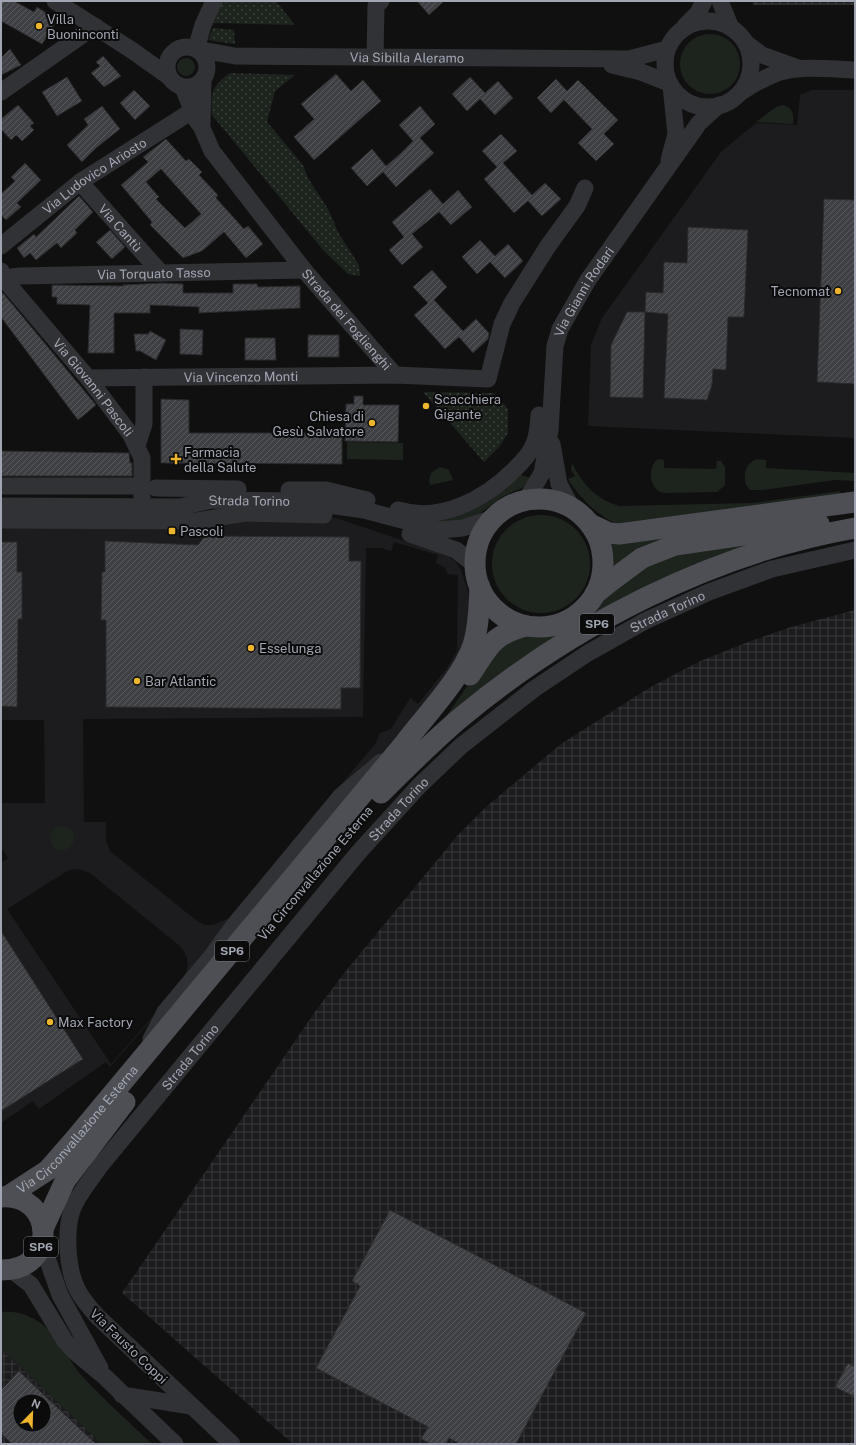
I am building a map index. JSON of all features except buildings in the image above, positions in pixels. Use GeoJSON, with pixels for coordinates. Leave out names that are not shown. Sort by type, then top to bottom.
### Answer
{"type":"FeatureCollection","features":[{"type":"Feature","properties":{"kind":"main road","name":"SP6"},"geometry":{"type":"LineString","coordinates":[[590,524],[598,538],[603,555],[602,576],[595,594],[588,604],[576,616],[549,626],[526,626],[513,622],[502,615],[488,601],[480,587],[475,566],[479,540],[493,518],[506,508],[526,500],[544,499],[559,502],[572,508],[590,524],[609,533],[619,534],[855,502]]}},
{"type":"Feature","properties":{"kind":"main road","name":"SP6"},"geometry":{"type":"LineString","coordinates":[[595,594],[611,580],[642,558],[675,545],[855,519]]}},
{"type":"Feature","properties":{"kind":"main road","name":"SP6"},"geometry":{"type":"LineString","coordinates":[[381,794],[433,742],[465,714],[524,669],[591,627],[636,602],[699,574],[800,540],[855,528]]}},
{"type":"Feature","properties":{"kind":"main road","name":"Via Circonvallazione Esterna"},"geometry":{"type":"LineString","coordinates":[[5,1197],[48,1170],[142,1060],[404,744],[443,693],[468,656],[476,631],[480,587]]}},
{"type":"Feature","properties":{"kind":"main road","name":"Via Circonvallazione Esterna"},"geometry":{"type":"LineString","coordinates":[[7,1270],[23,1267],[38,1253],[43,1236],[65,1181],[116,1111],[381,794],[455,697],[493,642],[506,631],[526,626]]}},
{"type":"Feature","properties":{"kind":"main road","name":"Via Circonvallazione Esterna"},"geometry":{"type":"LineString","coordinates":[[5,1197],[19,1198],[28,1203],[41,1219],[43,1236]]}},
{"type":"Feature","properties":{"kind":"street"},"geometry":{"type":"LineString","coordinates":[[55,1],[133,51],[168,76],[175,84],[183,87],[196,85],[204,78]]}},
{"type":"Feature","properties":{"kind":"street"},"geometry":{"type":"LineString","coordinates":[[133,51],[155,53],[186,47],[196,49],[203,25],[214,1]]}},
{"type":"Feature","properties":{"kind":"street"},"geometry":{"type":"LineString","coordinates":[[376,57],[376,5],[380,1]]}},
{"type":"Feature","properties":{"kind":"street"},"geometry":{"type":"LineString","coordinates":[[704,1],[698,12],[674,37],[667,49],[664,63],[670,85],[678,94],[690,102],[706,107],[719,105],[732,99],[762,79],[777,73],[800,69],[855,70]]}},
{"type":"Feature","properties":{"kind":"street"},"geometry":{"type":"LineString","coordinates":[[720,1],[732,28],[746,43],[762,54],[800,69]]}},
{"type":"Feature","properties":{"kind":"street"},"geometry":{"type":"LineString","coordinates":[[683,28],[696,22],[709,20],[720,22],[732,28]]}},
{"type":"Feature","properties":{"kind":"street"},"geometry":{"type":"LineString","coordinates":[[1,92],[95,26]]}},
{"type":"Feature","properties":{"kind":"street"},"geometry":{"type":"LineString","coordinates":[[738,94],[749,76],[751,66],[750,54],[746,43]]}},
{"type":"Feature","properties":{"kind":"street"},"geometry":{"type":"LineString","coordinates":[[168,76],[167,61],[171,54],[179,48]]}},
{"type":"Feature","properties":{"kind":"street","name":"Via Sibilla Aleramo"},"geometry":{"type":"LineString","coordinates":[[196,49],[235,56],[579,59],[629,59],[667,49]]}},
{"type":"Feature","properties":{"kind":"street","name":"Strada dei Foglienghi"},"geometry":{"type":"LineString","coordinates":[[196,49],[201,53],[206,62],[202,128]]}},
{"type":"Feature","properties":{"kind":"street","name":"Via Sibilla Aleramo"},"geometry":{"type":"LineString","coordinates":[[204,78],[212,69],[235,56]]}},
{"type":"Feature","properties":{"kind":"street","name":"Via Sibilla Aleramo"},"geometry":{"type":"LineString","coordinates":[[579,59],[623,67],[656,77],[670,85]]}},
{"type":"Feature","properties":{"kind":"street","name":"Via Gianni Rodari"},"geometry":{"type":"LineString","coordinates":[[664,171],[676,134],[670,85]]}},
{"type":"Feature","properties":{"kind":"street","name":"Strada dei Foglienghi"},"geometry":{"type":"LineString","coordinates":[[183,87],[192,111],[202,128],[212,151],[304,270],[395,375],[488,379],[502,324],[512,303],[539,259],[577,206],[585,188]]}},
{"type":"Feature","properties":{"kind":"street","name":"Via Gianni Rodari"},"geometry":{"type":"LineString","coordinates":[[526,500],[542,473],[550,430],[555,346],[568,314],[588,280],[664,171],[678,155],[699,123],[719,105]]}},
{"type":"Feature","properties":{"kind":"street","name":"Via Ludovico Ariosto"},"geometry":{"type":"LineString","coordinates":[[1,246],[80,182],[192,111]]}},
{"type":"Feature","properties":{"kind":"street","name":"Via Cantù"},"geometry":{"type":"LineString","coordinates":[[80,182],[161,273]]}},
{"type":"Feature","properties":{"kind":"street","name":"Via Torquato Tasso"},"geometry":{"type":"LineString","coordinates":[[2,275],[20,276],[304,270]]}},
{"type":"Feature","properties":{"kind":"street","name":"Via Giovanni Pascoli"},"geometry":{"type":"LineString","coordinates":[[2,275],[123,422],[137,446],[149,487],[142,514]]}},
{"type":"Feature","properties":{"kind":"street","name":"Strada Torino"},"geometry":{"type":"LineString","coordinates":[[1,520],[142,514],[179,507],[213,494],[326,490],[407,512],[434,513],[470,502],[487,493],[504,479],[529,454],[533,447],[538,428],[540,384],[555,346]]}},
{"type":"Feature","properties":{"kind":"street","name":"Via Vincenzo Monti"},"geometry":{"type":"LineString","coordinates":[[88,378],[395,375]]}},
{"type":"Feature","properties":{"kind":"street"},"geometry":{"type":"LineString","coordinates":[[137,446],[144,424],[144,378]]}},
{"type":"Feature","properties":{"kind":"street","name":"Via Gianni Rodari"},"geometry":{"type":"LineString","coordinates":[[550,430],[559,484],[572,508]]}},
{"type":"Feature","properties":{"kind":"street","name":"Strada Torino"},"geometry":{"type":"LineString","coordinates":[[1,486],[149,487],[301,501],[364,510],[440,530],[463,528],[493,518]]}},
{"type":"Feature","properties":{"kind":"street"},"geometry":{"type":"LineString","coordinates":[[364,510],[381,504]]}},
{"type":"Feature","properties":{"kind":"street","name":"Strada Torino"},"geometry":{"type":"LineString","coordinates":[[1,506],[142,514],[197,522],[245,512],[301,513],[350,518],[381,525],[456,550],[475,566]]}},
{"type":"Feature","properties":{"kind":"street","name":"Strada Torino"},"geometry":{"type":"LineString","coordinates":[[69,1226],[72,1210],[80,1195],[109,1155],[358,852],[419,786],[461,746],[534,689],[588,653],[645,621],[709,592],[772,569],[855,550]]}},
{"type":"Feature","properties":{"kind":"street","name":"Via Fausto Coppi"},"geometry":{"type":"LineString","coordinates":[[69,1226],[68,1244],[72,1271],[76,1287],[85,1302],[232,1444]]}},
{"type":"Feature","properties":{"kind":"street"},"geometry":{"type":"LineString","coordinates":[[43,1236],[60,1295],[105,1377]]}},
{"type":"Feature","properties":{"kind":"street"},"geometry":{"type":"LineString","coordinates":[[7,1270],[31,1285],[66,1341],[75,1352],[105,1377],[122,1395],[175,1444]]}},
{"type":"Feature","properties":{"kind":"street"},"geometry":{"type":"LineString","coordinates":[[122,1395],[191,1406]]}},
{"type":"Feature","properties":{"kind":"shaded area"},"geometry":{"type":"Polygon","coordinates":[[[222,1],[276,1],[295,25],[214,23],[222,1]]]}},
{"type":"Feature","properties":{"kind":"shaded area"},"geometry":{"type":"Polygon","coordinates":[[[753,1],[855,1],[855,5],[753,5],[753,1]]]}},
{"type":"Feature","properties":{"kind":"shaded area"},"geometry":{"type":"Polygon","coordinates":[[[213,28],[234,30],[235,44],[208,40],[213,28]]]}},
{"type":"Feature","properties":{"kind":"shaded area"},"geometry":{"type":"Polygon","coordinates":[[[710,34],[727,39],[735,47],[740,64],[735,81],[727,89],[710,94],[693,89],[685,81],[680,64],[685,47],[693,39],[710,34]]]}},
{"type":"Feature","properties":{"kind":"shaded area"},"geometry":{"type":"Polygon","coordinates":[[[186,58],[192,61],[195,67],[192,73],[186,76],[180,73],[177,67],[180,61],[186,58]]]}},
{"type":"Feature","properties":{"kind":"shaded area"},"geometry":{"type":"Polygon","coordinates":[[[230,73],[295,75],[275,91],[267,122],[303,165],[308,178],[328,209],[339,234],[359,265],[360,276],[348,274],[323,250],[212,115],[212,95],[219,82],[230,73]]]}},
{"type":"Feature","properties":{"kind":"shaded area"},"geometry":{"type":"Polygon","coordinates":[[[812,90],[855,90],[855,438],[588,426],[591,345],[602,318],[721,152],[756,123],[797,125],[800,95],[812,90]]]}},
{"type":"Feature","properties":{"kind":"shaded area"},"geometry":{"type":"Polygon","coordinates":[[[783,105],[791,110],[793,124],[756,122],[776,107],[783,105]]]}},
{"type":"Feature","properties":{"kind":"shaded area"},"geometry":{"type":"Polygon","coordinates":[[[423,392],[494,393],[508,409],[508,433],[500,446],[484,462],[423,392]]]}},
{"type":"Feature","properties":{"kind":"shaded area"},"geometry":{"type":"Polygon","coordinates":[[[347,442],[403,443],[403,460],[347,459],[347,442]]]}},
{"type":"Feature","properties":{"kind":"shaded area"},"geometry":{"type":"Polygon","coordinates":[[[658,459],[664,460],[664,468],[716,469],[717,461],[721,461],[725,467],[725,485],[717,492],[664,493],[655,488],[651,478],[652,467],[654,462],[658,459]]]}},
{"type":"Feature","properties":{"kind":"shaded area"},"geometry":{"type":"Polygon","coordinates":[[[757,459],[766,460],[766,468],[855,473],[855,481],[835,480],[763,490],[750,490],[746,485],[745,473],[747,467],[757,459]]]}},
{"type":"Feature","properties":{"kind":"shaded area"},"geometry":{"type":"Polygon","coordinates":[[[572,463],[576,471],[591,490],[611,503],[619,506],[753,503],[840,491],[841,494],[617,524],[596,511],[572,486],[568,479],[575,476],[571,470],[572,463]]]}},
{"type":"Feature","properties":{"kind":"shaded area"},"geometry":{"type":"Polygon","coordinates":[[[440,467],[449,470],[453,480],[430,485],[429,480],[431,473],[440,467]]]}},
{"type":"Feature","properties":{"kind":"shaded area"},"geometry":{"type":"Polygon","coordinates":[[[521,475],[535,479],[530,484],[502,497],[467,523],[424,521],[453,516],[477,508],[498,494],[521,475]]]}},
{"type":"Feature","properties":{"kind":"shaded area"},"geometry":{"type":"Polygon","coordinates":[[[541,515],[551,516],[568,523],[582,537],[589,554],[589,574],[582,591],[568,605],[551,612],[541,613],[531,612],[514,605],[500,591],[493,574],[492,564],[493,554],[500,537],[514,523],[531,516],[541,515]]]}},
{"type":"Feature","properties":{"kind":"shaded area"},"geometry":{"type":"Polygon","coordinates":[[[1,516],[336,518],[449,556],[456,562],[461,570],[470,597],[468,633],[452,670],[404,732],[110,1067],[106,1062],[39,1109],[33,1101],[1,1123],[1,863],[8,858],[1,847],[1,803],[45,803],[44,720],[1,720],[1,516]],[[394,542],[391,551],[381,548],[366,548],[363,717],[83,719],[84,822],[106,822],[106,840],[110,851],[197,921],[205,925],[213,925],[229,918],[375,744],[380,733],[391,729],[410,698],[418,704],[447,668],[457,651],[458,575],[448,574],[444,567],[436,563],[438,555],[394,542]],[[79,869],[69,870],[7,909],[111,1064],[184,981],[188,964],[186,955],[181,947],[90,873],[79,869]]]}},
{"type":"Feature","properties":{"kind":"shaded area"},"geometry":{"type":"Polygon","coordinates":[[[690,533],[612,569],[610,542],[690,533]]]}},
{"type":"Feature","properties":{"kind":"shaded area"},"geometry":{"type":"Polygon","coordinates":[[[785,534],[710,563],[435,732],[494,648],[519,634],[546,636],[559,633],[573,627],[653,559],[785,534]]]}},
{"type":"Feature","properties":{"kind":"shaded area"},"geometry":{"type":"Polygon","coordinates":[[[855,610],[855,1444],[293,1444],[122,1293],[317,1009],[345,972],[457,836],[486,807],[561,744],[649,688],[700,661],[748,642],[791,627],[855,610]]]}},
{"type":"Feature","properties":{"kind":"shaded area"},"geometry":{"type":"Polygon","coordinates":[[[62,826],[70,830],[74,838],[70,846],[62,850],[54,846],[50,838],[54,830],[62,826]]]}},
{"type":"Feature","properties":{"kind":"shaded area"},"geometry":{"type":"Polygon","coordinates":[[[1,1312],[11,1312],[25,1315],[39,1322],[57,1340],[81,1375],[152,1444],[102,1444],[52,1397],[52,1393],[48,1393],[1,1349],[1,1312]]]}},
{"type":"Feature","properties":{"kind":"shaded area"},"geometry":{"type":"Polygon","coordinates":[[[1,1349],[48,1393],[12,1393],[12,1433],[52,1433],[52,1397],[102,1444],[1,1444],[1,1349]]]}},
{"type":"Feature","properties":{"kind":"place","name":"Villa Buoninconti"},"geometry":{"type":"Point","coordinates":[39,26]}},
{"type":"Feature","properties":{"kind":"place","name":"Tecnomat"},"geometry":{"type":"Point","coordinates":[838,291]}},
{"type":"Feature","properties":{"kind":"place","name":"Scacchiera Gigante"},"geometry":{"type":"Point","coordinates":[426,406]}},
{"type":"Feature","properties":{"kind":"place","name":"Chiesa di Gesù Salvatore"},"geometry":{"type":"Point","coordinates":[372,423]}},
{"type":"Feature","properties":{"kind":"place","name":"Farmacia della Salute"},"geometry":{"type":"Point","coordinates":[176,459]}},
{"type":"Feature","properties":{"kind":"place","name":"Pascoli"},"geometry":{"type":"Point","coordinates":[172,531]}},
{"type":"Feature","properties":{"kind":"place","name":"Esselunga"},"geometry":{"type":"Point","coordinates":[251,648]}},
{"type":"Feature","properties":{"kind":"place","name":"Bar Atlantic"},"geometry":{"type":"Point","coordinates":[137,681]}},
{"type":"Feature","properties":{"kind":"place","name":"Max Factory"},"geometry":{"type":"Point","coordinates":[50,1022]}}]}
